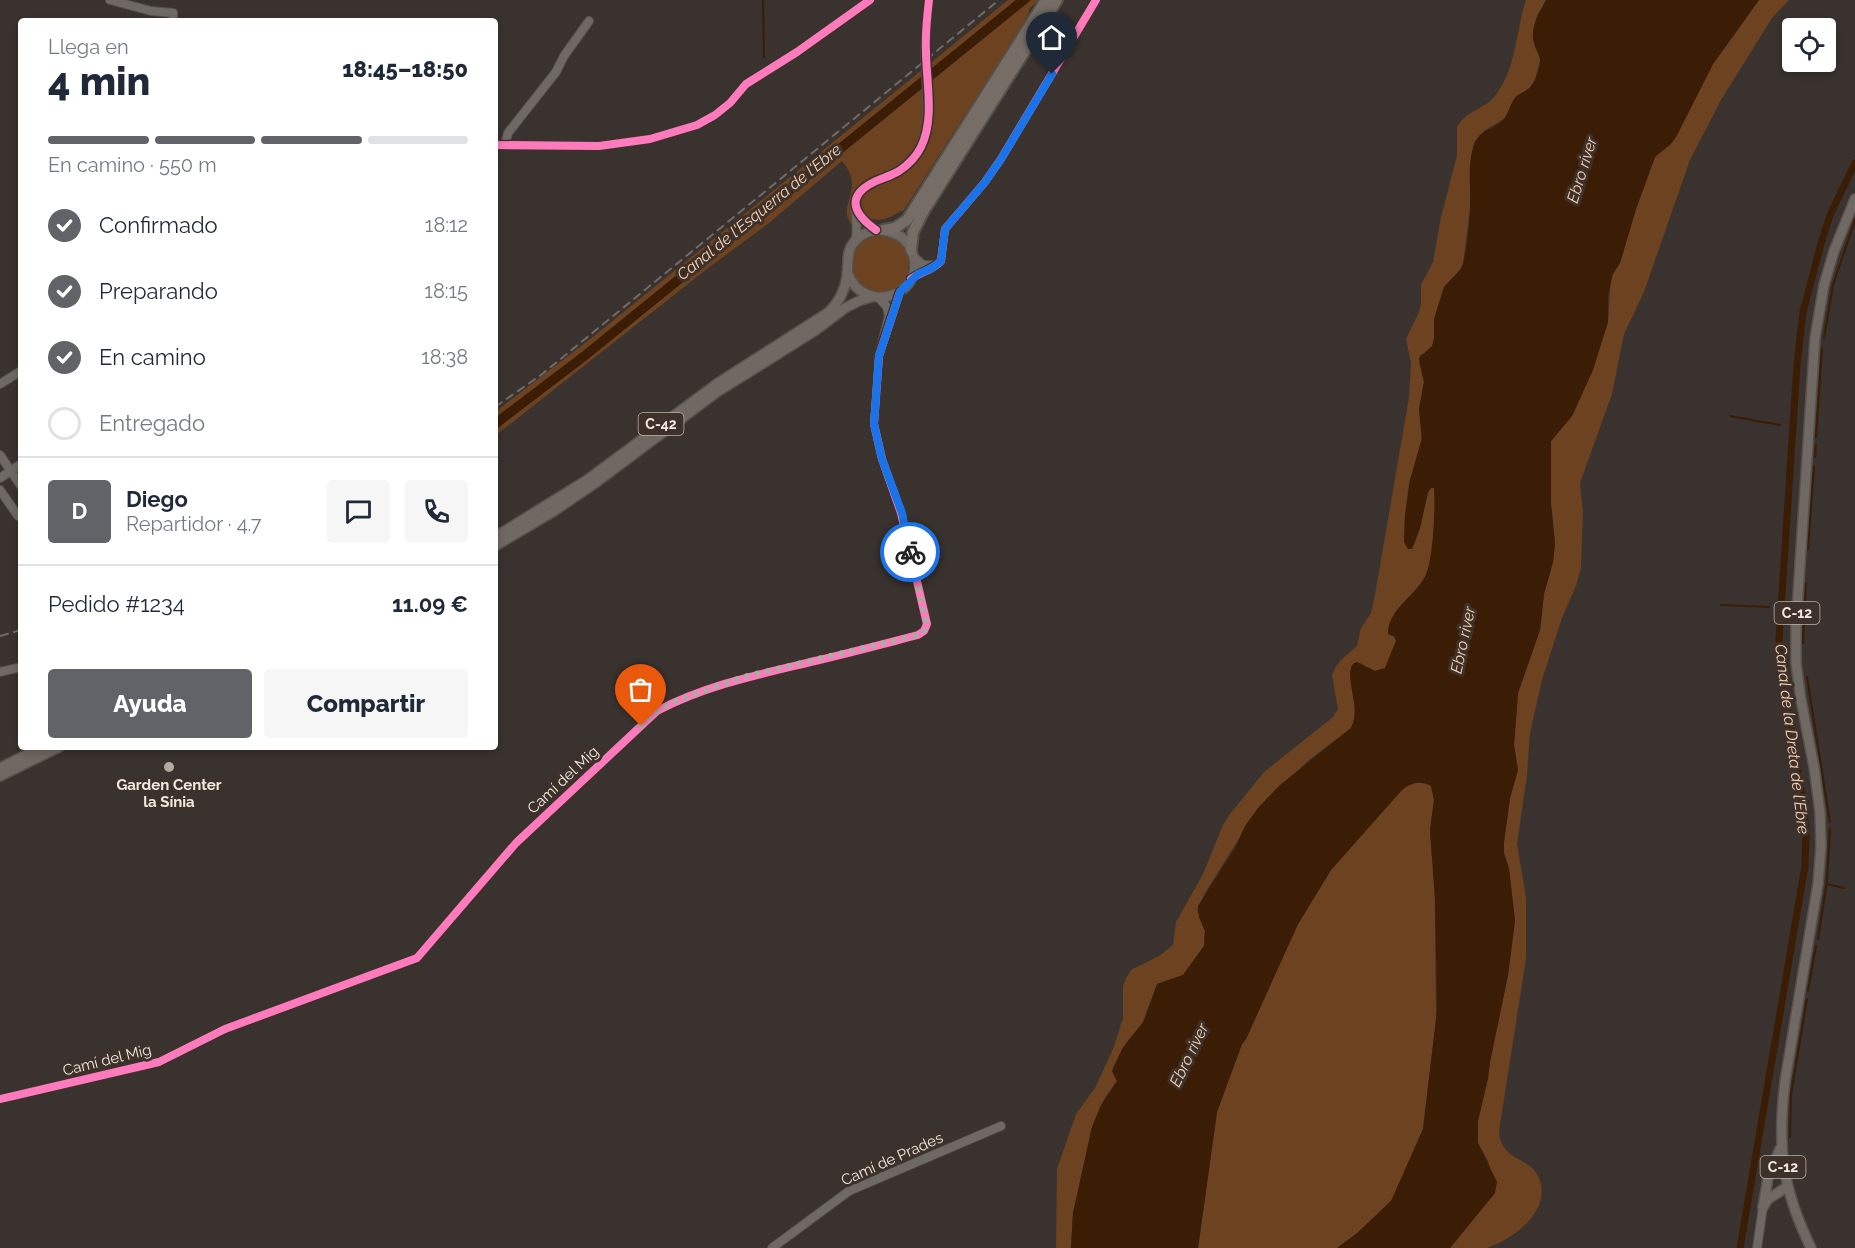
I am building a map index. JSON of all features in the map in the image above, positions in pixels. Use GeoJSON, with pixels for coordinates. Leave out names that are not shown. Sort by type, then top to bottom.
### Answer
{"type":"FeatureCollection","features":[{"type":"Feature","properties":{"kind":"highway"},"geometry":{"type":"LineString","coordinates":[[912,253],[913,232],[923,213],[1032,33],[1046,0]]}},
{"type":"Feature","properties":{"kind":"highway"},"geometry":{"type":"LineString","coordinates":[[880,230],[895,228],[907,220],[1032,33],[1057,0]]}},
{"type":"Feature","properties":{"kind":"main road","name":"C-12"},"geometry":{"type":"LineString","coordinates":[[1811,1248],[1786,1182],[1781,1148],[1781,1114],[1785,1082],[1818,884],[1821,846],[1820,812],[1796,663],[1796,626],[1811,372],[1824,285],[1839,236],[1855,200]]}},
{"type":"Feature","properties":{"kind":"main road"},"geometry":{"type":"LineString","coordinates":[[855,242],[864,234],[880,230],[900,236],[912,253],[914,268],[911,279],[900,292]]}},
{"type":"Feature","properties":{"kind":"main road","name":"C-42"},"geometry":{"type":"LineString","coordinates":[[498,535],[587,480],[718,383],[824,317],[840,299],[848,273],[848,255],[855,242]]}},
{"type":"Feature","properties":{"kind":"main road"},"geometry":{"type":"LineString","coordinates":[[848,273],[859,291],[875,298]]}},
{"type":"Feature","properties":{"kind":"main road","name":"C-42"},"geometry":{"type":"LineString","coordinates":[[498,544],[554,511],[717,393],[816,330],[845,308],[861,300],[890,297],[900,292]]}},
{"type":"Feature","properties":{"kind":"main road"},"geometry":{"type":"LineString","coordinates":[[0,768],[36,750]]}},
{"type":"Feature","properties":{"kind":"main road"},"geometry":{"type":"LineString","coordinates":[[0,776],[53,750]]}},
{"type":"Feature","properties":{"kind":"main road"},"geometry":{"type":"LineString","coordinates":[[1763,1207],[1766,1179],[1781,1148]]}},
{"type":"Feature","properties":{"kind":"main road"},"geometry":{"type":"LineString","coordinates":[[1763,1207],[1786,1182],[1779,1176],[1766,1179]]}},
{"type":"Feature","properties":{"kind":"main road"},"geometry":{"type":"LineString","coordinates":[[1766,1179],[1774,1196],[1792,1202]]}},
{"type":"Feature","properties":{"kind":"street"},"geometry":{"type":"LineString","coordinates":[[110,0],[151,11],[173,13],[173,18]]}},
{"type":"Feature","properties":{"kind":"street"},"geometry":{"type":"LineString","coordinates":[[498,145],[600,146],[650,139],[697,124],[730,104],[746,84],[797,52],[870,0]]}},
{"type":"Feature","properties":{"kind":"street"},"geometry":{"type":"LineString","coordinates":[[855,242],[858,230],[855,202],[858,195],[865,187],[898,171],[914,158],[921,147],[927,122],[926,48],[929,0]]}},
{"type":"Feature","properties":{"kind":"street"},"geometry":{"type":"LineString","coordinates":[[911,279],[938,264],[943,256],[945,229],[985,182],[1001,159],[1096,0]]}},
{"type":"Feature","properties":{"kind":"street"},"geometry":{"type":"LineString","coordinates":[[505,145],[508,133],[556,72],[564,56],[589,21]]}},
{"type":"Feature","properties":{"kind":"street"},"geometry":{"type":"LineString","coordinates":[[856,210],[864,221],[880,230]]}},
{"type":"Feature","properties":{"kind":"street"},"geometry":{"type":"LineString","coordinates":[[912,253],[923,265],[938,264]]}},
{"type":"Feature","properties":{"kind":"street"},"geometry":{"type":"LineString","coordinates":[[887,329],[900,292]]}},
{"type":"Feature","properties":{"kind":"street"},"geometry":{"type":"LineString","coordinates":[[875,298],[887,307],[889,312],[887,329]]}},
{"type":"Feature","properties":{"kind":"street","name":"Camí del Mig"},"geometry":{"type":"LineString","coordinates":[[0,1099],[159,1062],[225,1029],[417,958],[516,843],[657,711],[674,702],[743,677],[853,652],[918,635],[924,631],[927,624],[902,513],[882,459],[874,424],[879,356],[887,329]]}},
{"type":"Feature","properties":{"kind":"street"},"geometry":{"type":"LineString","coordinates":[[0,384],[18,374]]}},
{"type":"Feature","properties":{"kind":"street"},"geometry":{"type":"LineString","coordinates":[[0,455],[18,482]]}},
{"type":"Feature","properties":{"kind":"street"},"geometry":{"type":"LineString","coordinates":[[0,478],[18,466]]}},
{"type":"Feature","properties":{"kind":"street"},"geometry":{"type":"LineString","coordinates":[[0,490],[18,516]]}},
{"type":"Feature","properties":{"kind":"street"},"geometry":{"type":"LineString","coordinates":[[0,672],[18,668]]}},
{"type":"Feature","properties":{"kind":"street"},"geometry":{"type":"LineString","coordinates":[[12,669],[18,671]]}},
{"type":"Feature","properties":{"kind":"street","name":"Camí de Prades"},"geometry":{"type":"LineString","coordinates":[[772,1248],[849,1191],[1001,1126]]}},
{"type":"Feature","properties":{"kind":"street"},"geometry":{"type":"LineString","coordinates":[[1757,1248],[1763,1207]]}},
{"type":"Feature","properties":{"kind":"shaded area"},"geometry":{"type":"Polygon","coordinates":[[[1008,0],[1016,0],[582,352],[498,416],[498,410],[594,336],[1008,0]]]}},
{"type":"Feature","properties":{"kind":"shaded area"},"geometry":{"type":"Polygon","coordinates":[[[1031,0],[1040,0],[1030,8],[1026,20],[904,210],[888,218],[878,220],[866,218],[852,225],[847,210],[852,181],[842,161],[769,223],[498,434],[498,428],[588,359],[1031,0]]]}},
{"type":"Feature","properties":{"kind":"shaded area"},"geometry":{"type":"Polygon","coordinates":[[[1526,0],[1546,0],[1534,27],[1533,39],[1540,53],[1535,80],[1529,89],[1516,96],[1505,118],[1485,130],[1474,143],[1470,170],[1470,209],[1463,264],[1444,287],[1434,319],[1432,346],[1420,355],[1419,363],[1424,382],[1419,409],[1422,443],[1409,484],[1404,542],[1414,545],[1428,492],[1434,488],[1433,534],[1425,577],[1392,620],[1389,627],[1396,641],[1385,669],[1375,671],[1357,662],[1353,664],[1350,672],[1355,715],[1351,728],[1309,760],[1258,808],[1205,893],[1197,910],[1205,931],[1204,946],[1183,975],[1157,984],[1142,1024],[1126,1043],[1113,1068],[1117,1081],[1105,1098],[1092,1127],[1073,1213],[1071,1248],[1056,1248],[1057,1169],[1076,1114],[1095,1088],[1113,1049],[1123,1018],[1123,986],[1126,978],[1131,970],[1159,956],[1173,945],[1176,922],[1203,874],[1223,825],[1230,814],[1264,772],[1333,717],[1338,709],[1332,676],[1340,661],[1357,646],[1361,628],[1371,613],[1375,595],[1409,397],[1411,363],[1406,339],[1419,312],[1421,285],[1433,262],[1441,217],[1457,155],[1457,127],[1465,117],[1493,98],[1507,76],[1526,0]]]}},
{"type":"Feature","properties":{"kind":"shaded area"},"geometry":{"type":"Polygon","coordinates":[[[1759,0],[1789,0],[1772,18],[1721,100],[1690,160],[1644,292],[1624,334],[1612,394],[1580,483],[1583,513],[1581,568],[1542,680],[1530,733],[1527,775],[1517,844],[1526,897],[1526,959],[1499,1131],[1501,1141],[1510,1154],[1535,1171],[1542,1190],[1540,1202],[1528,1222],[1519,1231],[1498,1244],[1487,1248],[1450,1248],[1495,1193],[1488,1161],[1478,1143],[1478,1121],[1508,975],[1515,921],[1504,842],[1510,798],[1518,770],[1514,745],[1518,693],[1540,630],[1544,594],[1553,562],[1555,543],[1551,504],[1551,441],[1572,416],[1595,365],[1608,322],[1611,278],[1620,263],[1655,157],[1676,137],[1713,64],[1759,0]]]}},
{"type":"Feature","properties":{"kind":"shaded area"},"geometry":{"type":"Polygon","coordinates":[[[880,235],[891,237],[904,248],[909,264],[907,275],[896,288],[880,293],[869,291],[856,280],[851,264],[853,253],[864,240],[880,235]]]}},
{"type":"Feature","properties":{"kind":"shaded area"},"geometry":{"type":"Polygon","coordinates":[[[1418,782],[1431,786],[1434,800],[1430,830],[1435,899],[1436,1019],[1423,1129],[1397,1189],[1391,1201],[1361,1230],[1337,1248],[1198,1248],[1217,1112],[1242,1044],[1298,924],[1331,870],[1401,791],[1406,786],[1418,782]]]}},
{"type":"Feature","properties":{"kind":"water","name":"Canal de l'Esquerra de l'Ebre"},"geometry":{"type":"Polygon","coordinates":[[[1016,0],[1031,0],[588,359],[498,428],[498,416],[582,352],[1016,0]]]}},
{"type":"Feature","properties":{"kind":"water","name":"Ebro river"},"geometry":{"type":"Polygon","coordinates":[[[1546,0],[1759,0],[1713,64],[1676,137],[1655,157],[1620,263],[1613,273],[1608,295],[1608,322],[1593,370],[1572,416],[1551,441],[1551,504],[1555,543],[1553,562],[1544,594],[1540,630],[1518,693],[1514,745],[1518,770],[1510,798],[1504,842],[1515,921],[1508,975],[1478,1121],[1478,1143],[1497,1182],[1495,1193],[1450,1248],[1337,1248],[1355,1235],[1391,1201],[1423,1129],[1437,1011],[1435,899],[1430,830],[1434,800],[1431,786],[1415,783],[1401,791],[1331,870],[1298,924],[1242,1044],[1217,1112],[1198,1248],[1071,1248],[1073,1213],[1092,1127],[1101,1105],[1117,1081],[1112,1071],[1122,1049],[1144,1021],[1157,984],[1183,975],[1204,946],[1205,931],[1199,917],[1198,906],[1235,848],[1245,826],[1280,785],[1351,728],[1355,713],[1351,667],[1357,662],[1375,671],[1385,668],[1396,641],[1395,637],[1388,634],[1389,625],[1398,609],[1418,588],[1427,572],[1434,531],[1434,488],[1428,492],[1420,528],[1412,549],[1408,549],[1404,542],[1410,480],[1422,438],[1419,409],[1424,382],[1419,358],[1432,346],[1434,319],[1444,287],[1463,264],[1469,227],[1470,167],[1474,145],[1480,135],[1504,119],[1515,98],[1528,89],[1534,81],[1540,59],[1534,44],[1534,27],[1546,0]]]}},
{"type":"Feature","properties":{"kind":"waterway"},"geometry":{"type":"LineString","coordinates":[[763,0],[764,57]]}},
{"type":"Feature","properties":{"kind":"waterway","name":"Canal de la Dreta de l'Ebre"},"geometry":{"type":"LineString","coordinates":[[1740,1248],[1805,866],[1804,809],[1782,674],[1779,639],[1797,365],[1803,312],[1822,240],[1830,215],[1855,163]]}},
{"type":"Feature","properties":{"kind":"waterway"},"geometry":{"type":"LineString","coordinates":[[1824,338],[1833,285],[1855,220]]}},
{"type":"Feature","properties":{"kind":"waterway"},"geometry":{"type":"LineString","coordinates":[[1816,437],[1822,348]]}},
{"type":"Feature","properties":{"kind":"waterway"},"geometry":{"type":"LineString","coordinates":[[1730,416],[1780,425]]}},
{"type":"Feature","properties":{"kind":"waterway"},"geometry":{"type":"LineString","coordinates":[[1815,457],[1816,445]]}},
{"type":"Feature","properties":{"kind":"waterway"},"geometry":{"type":"LineString","coordinates":[[1808,549],[1814,466]]}},
{"type":"Feature","properties":{"kind":"waterway"},"geometry":{"type":"LineString","coordinates":[[1803,643],[1806,583]]}},
{"type":"Feature","properties":{"kind":"waterway"},"geometry":{"type":"LineString","coordinates":[[1721,605],[1769,607]]}},
{"type":"Feature","properties":{"kind":"waterway"},"geometry":{"type":"LineString","coordinates":[[1807,677],[1830,822]]}},
{"type":"Feature","properties":{"kind":"waterway"},"geometry":{"type":"LineString","coordinates":[[1818,939],[1827,881],[1830,829]]}},
{"type":"Feature","properties":{"kind":"waterway"},"geometry":{"type":"LineString","coordinates":[[1827,884],[1844,888]]}},
{"type":"Feature","properties":{"kind":"waterway"},"geometry":{"type":"LineString","coordinates":[[1808,991],[1816,946]]}},
{"type":"Feature","properties":{"kind":"waterway"},"geometry":{"type":"LineString","coordinates":[[1790,1137],[1791,1095],[1807,999]]}},
{"type":"Feature","properties":{"kind":"railway"},"geometry":{"type":"LineString","coordinates":[[498,405],[541,375],[999,0]]}},
{"type":"Feature","properties":{"kind":"railway"},"geometry":{"type":"LineString","coordinates":[[0,636],[18,631]]}},
{"type":"Feature","properties":{"kind":"cycle path"},"geometry":{"type":"LineString","coordinates":[[498,145],[599,146],[650,139],[697,125],[730,103],[746,84],[797,52],[870,0]]}},
{"type":"Feature","properties":{"kind":"cycle path"},"geometry":{"type":"LineString","coordinates":[[876,230],[858,212],[856,200],[865,188],[896,173],[912,160],[921,147],[928,124],[926,38],[929,0]]}},
{"type":"Feature","properties":{"kind":"cycle path"},"geometry":{"type":"LineString","coordinates":[[911,279],[941,261],[945,229],[985,182],[1001,159],[1096,0]]}},
{"type":"Feature","properties":{"kind":"cycle path"},"geometry":{"type":"LineString","coordinates":[[0,1099],[159,1062],[225,1029],[417,958],[516,843],[657,711],[695,694],[734,681],[918,635],[924,631],[927,624],[901,513],[882,459],[874,424],[879,356],[900,292]]}},
{"type":"Feature","properties":{"kind":"way so far"},"geometry":{"type":"LineString","coordinates":[[641,726],[657,711],[674,702],[743,677],[918,635],[927,628],[927,624],[910,552]]}},
{"type":"Feature","properties":{"kind":"place","name":"Garden Center la Sínia"},"geometry":{"type":"Point","coordinates":[169,767]}},
{"type":"Feature","properties":{"kind":"route"},"geometry":{"type":"LineString","coordinates":[[910,552],[902,513],[882,459],[874,424],[879,356],[887,329],[900,292],[911,279],[941,261],[945,229],[966,206],[1001,159],[1052,74]]}}]}
